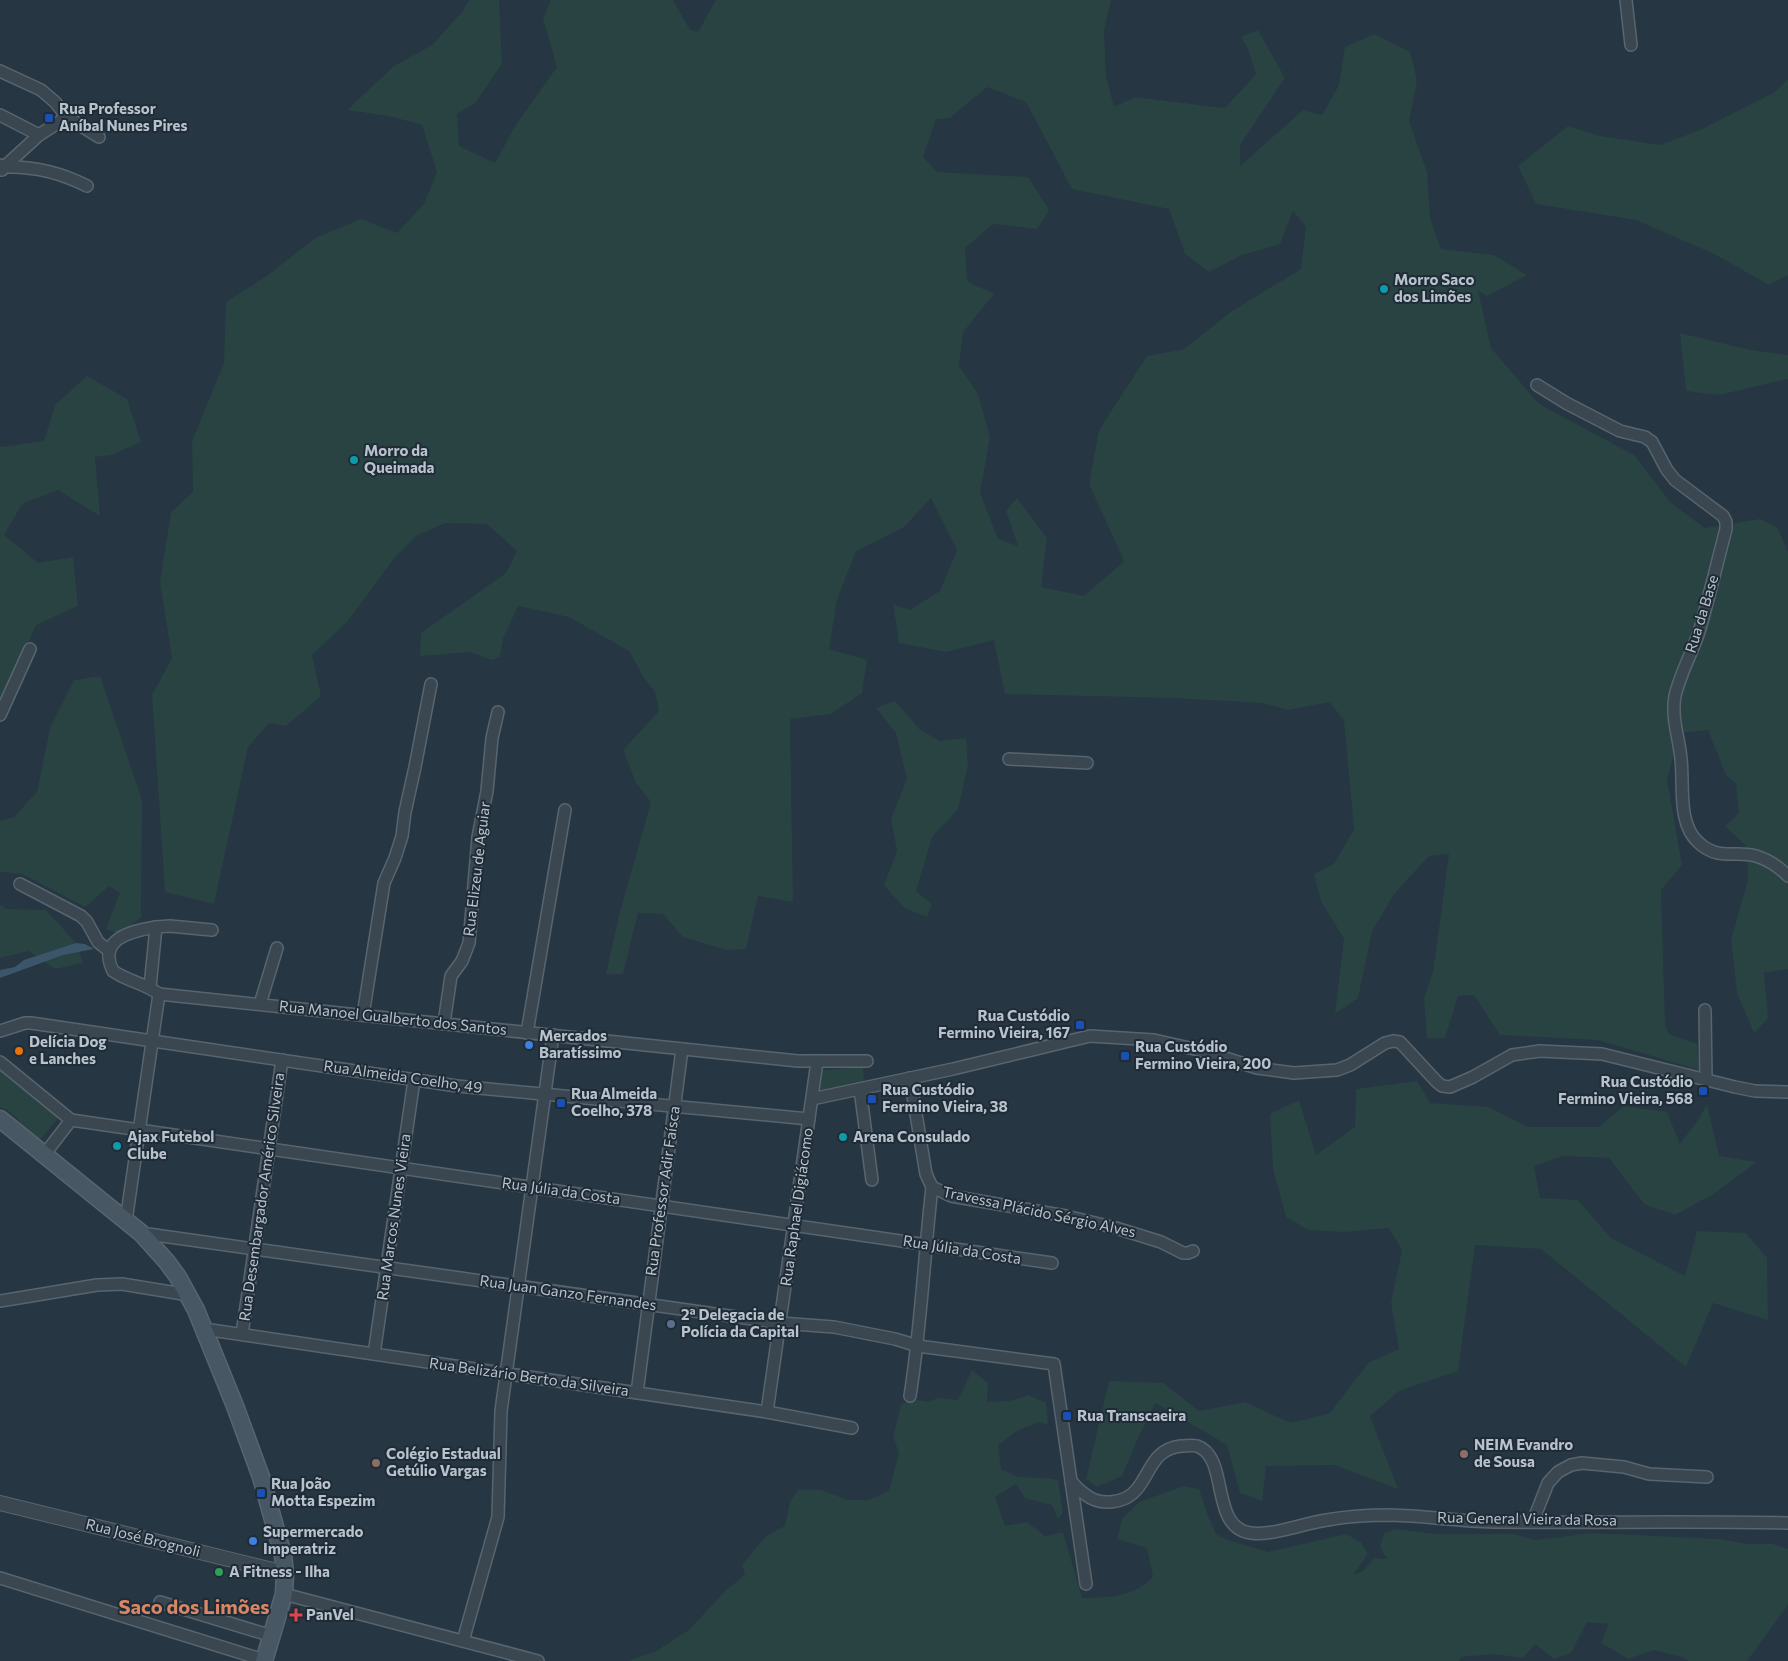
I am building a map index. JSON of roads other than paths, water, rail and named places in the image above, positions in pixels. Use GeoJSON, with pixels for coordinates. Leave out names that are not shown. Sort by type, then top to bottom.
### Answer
{"type":"FeatureCollection","features":[{"type":"Feature","properties":{"kind":"main road"},"geometry":{"type":"LineString","coordinates":[[0,1120],[141,1233],[167,1262],[189,1295],[244,1429],[267,1494],[279,1536],[285,1573],[284,1594],[265,1661]]}},
{"type":"Feature","properties":{"kind":"street"},"geometry":{"type":"LineString","coordinates":[[1626,0],[1631,46]]}},
{"type":"Feature","properties":{"kind":"street"},"geometry":{"type":"LineString","coordinates":[[0,71],[42,90],[55,102],[66,117],[99,137]]}},
{"type":"Feature","properties":{"kind":"street"},"geometry":{"type":"LineString","coordinates":[[0,115],[39,135]]}},
{"type":"Feature","properties":{"kind":"street"},"geometry":{"type":"LineString","coordinates":[[1,169],[39,135],[66,117]]}},
{"type":"Feature","properties":{"kind":"street"},"geometry":{"type":"LineString","coordinates":[[1,169],[26,166],[76,180],[87,186]]}},
{"type":"Feature","properties":{"kind":"street","name":"Rua da Base"},"geometry":{"type":"LineString","coordinates":[[1537,384],[1566,403],[1620,431],[1645,437],[1652,442],[1667,470],[1675,480],[1723,516],[1726,522],[1726,529],[1699,632],[1676,693],[1673,708],[1681,758],[1684,810],[1688,826],[1696,841],[1707,850],[1726,855],[1754,856],[1778,866],[1788,876]]}},
{"type":"Feature","properties":{"kind":"street"},"geometry":{"type":"LineString","coordinates":[[0,715],[30,649]]}},
{"type":"Feature","properties":{"kind":"street"},"geometry":{"type":"LineString","coordinates":[[363,1015],[384,883],[396,858],[402,836],[405,812],[416,767],[431,684]]}},
{"type":"Feature","properties":{"kind":"street","name":"Rua Elizeu de Aguiar"},"geometry":{"type":"LineString","coordinates":[[444,1022],[451,976],[462,961],[468,943],[478,837],[487,791],[493,733],[498,712]]}},
{"type":"Feature","properties":{"kind":"street"},"geometry":{"type":"LineString","coordinates":[[1008,759],[1087,763]]}},
{"type":"Feature","properties":{"kind":"street"},"geometry":{"type":"LineString","coordinates":[[527,1033],[565,810]]}},
{"type":"Feature","properties":{"kind":"street"},"geometry":{"type":"LineString","coordinates":[[20,884],[81,916],[87,922],[98,942],[108,950],[113,943],[123,937],[156,927],[170,926],[212,930]]}},
{"type":"Feature","properties":{"kind":"street"},"geometry":{"type":"LineString","coordinates":[[126,1221],[152,1041],[156,927]]}},
{"type":"Feature","properties":{"kind":"street"},"geometry":{"type":"LineString","coordinates":[[260,1004],[277,948]]}},
{"type":"Feature","properties":{"kind":"street","name":"Rua Manoel Gualberto dos Santos"},"geometry":{"type":"LineString","coordinates":[[108,950],[110,965],[113,971],[120,976],[154,990],[260,1004],[444,1022],[527,1033],[682,1049],[817,1062],[867,1061]]}},
{"type":"Feature","properties":{"kind":"street"},"geometry":{"type":"LineString","coordinates":[[1705,1010],[1706,1079]]}},
{"type":"Feature","properties":{"kind":"street","name":"Rua Almeida Coelho, 49"},"geometry":{"type":"LineString","coordinates":[[0,1031],[24,1023],[414,1080],[809,1119]]}},
{"type":"Feature","properties":{"kind":"street"},"geometry":{"type":"LineString","coordinates":[[463,1641],[498,1517],[499,1436],[505,1373],[553,1035]]}},
{"type":"Feature","properties":{"kind":"street"},"geometry":{"type":"LineString","coordinates":[[812,1099],[1090,1036],[1154,1040],[1203,1051],[1257,1068],[1294,1073],[1337,1070],[1350,1065],[1385,1043],[1393,1041],[1400,1042],[1442,1086],[1450,1086],[1473,1077],[1512,1055],[1540,1051],[1602,1054],[1755,1091],[1788,1092]]}},
{"type":"Feature","properties":{"kind":"street","name":"Rua Professor Adir Faísca"},"geometry":{"type":"LineString","coordinates":[[637,1393],[682,1049]]}},
{"type":"Feature","properties":{"kind":"street","name":"Rua Desembargador Américo Silveira"},"geometry":{"type":"LineString","coordinates":[[242,1334],[282,1060]]}},
{"type":"Feature","properties":{"kind":"street"},"geometry":{"type":"LineString","coordinates":[[0,1062],[70,1120],[44,1154]]}},
{"type":"Feature","properties":{"kind":"street","name":"Rua Raphael Digiácomo"},"geometry":{"type":"LineString","coordinates":[[767,1412],[817,1062]]}},
{"type":"Feature","properties":{"kind":"street","name":"Travessa Plácido Sérgio Alves"},"geometry":{"type":"LineString","coordinates":[[910,1078],[926,1174],[932,1187],[951,1196],[1057,1214],[1116,1228],[1154,1239],[1183,1253],[1193,1250]]}},
{"type":"Feature","properties":{"kind":"street","name":"Rua Marcos Nunes Vieira"},"geometry":{"type":"LineString","coordinates":[[374,1354],[414,1080]]}},
{"type":"Feature","properties":{"kind":"street"},"geometry":{"type":"LineString","coordinates":[[865,1088],[872,1180]]}},
{"type":"Feature","properties":{"kind":"street","name":"Rua Júlia da Costa"},"geometry":{"type":"LineString","coordinates":[[70,1120],[1052,1263]]}},
{"type":"Feature","properties":{"kind":"street"},"geometry":{"type":"LineString","coordinates":[[910,1396],[918,1346],[925,1244],[932,1187]]}},
{"type":"Feature","properties":{"kind":"street","name":"Rua Juan Ganzo Fernandes"},"geometry":{"type":"LineString","coordinates":[[141,1233],[780,1323],[834,1327],[895,1339],[918,1346],[1054,1364],[1071,1481]]}},
{"type":"Feature","properties":{"kind":"street"},"geometry":{"type":"LineString","coordinates":[[0,1302],[97,1286],[122,1284],[189,1295]]}},
{"type":"Feature","properties":{"kind":"street","name":"Rua Belizário Berto da Silveira"},"geometry":{"type":"LineString","coordinates":[[204,1329],[767,1412],[852,1428]]}},
{"type":"Feature","properties":{"kind":"street","name":"Rua General Vieira da Rosa"},"geometry":{"type":"LineString","coordinates":[[1071,1481],[1087,1496],[1100,1502],[1114,1502],[1127,1498],[1137,1489],[1153,1462],[1162,1453],[1174,1447],[1197,1446],[1207,1453],[1212,1461],[1225,1508],[1231,1521],[1238,1529],[1251,1533],[1266,1533],[1327,1520],[1359,1516],[1392,1515],[1500,1522],[1788,1523]]}},
{"type":"Feature","properties":{"kind":"street"},"geometry":{"type":"LineString","coordinates":[[1533,1521],[1548,1483],[1558,1472],[1571,1465],[1582,1463],[1616,1466],[1649,1474],[1707,1477]]}},
{"type":"Feature","properties":{"kind":"street"},"geometry":{"type":"LineString","coordinates":[[1071,1481],[1086,1584]]}},
{"type":"Feature","properties":{"kind":"street","name":"Rua José Brognoli"},"geometry":{"type":"LineString","coordinates":[[0,1503],[285,1573]]}},
{"type":"Feature","properties":{"kind":"street"},"geometry":{"type":"LineString","coordinates":[[0,1578],[265,1661]]}},
{"type":"Feature","properties":{"kind":"street"},"geometry":{"type":"LineString","coordinates":[[284,1594],[538,1661]]}},
{"type":"Feature","properties":{"kind":"street"},"geometry":{"type":"LineString","coordinates":[[160,1602],[272,1636]]}},
{"type":"Feature","properties":{"kind":"water"},"geometry":{"type":"Polygon","coordinates":[[[76,943],[85,944],[94,949],[63,955],[0,978],[0,970],[15,967],[24,960],[76,943]]]}},
{"type":"Feature","properties":{"kind":"place","name":"Rua Professor Aníbal Nunes Pires"},"geometry":{"type":"Point","coordinates":[49,118]}},
{"type":"Feature","properties":{"kind":"place","name":"Morro Saco dos Limões"},"geometry":{"type":"Point","coordinates":[1384,289]}},
{"type":"Feature","properties":{"kind":"place","name":"Morro da Queimada"},"geometry":{"type":"Point","coordinates":[354,460]}},
{"type":"Feature","properties":{"kind":"place","name":"Rua Custódio Fermino Vieira, 167"},"geometry":{"type":"Point","coordinates":[1080,1025]}},
{"type":"Feature","properties":{"kind":"place","name":"Mercados Baratíssimo"},"geometry":{"type":"Point","coordinates":[529,1045]}},
{"type":"Feature","properties":{"kind":"place","name":"Delícia Dog e Lanches"},"geometry":{"type":"Point","coordinates":[19,1051]}},
{"type":"Feature","properties":{"kind":"place","name":"Rua Custódio Fermino Vieira, 200"},"geometry":{"type":"Point","coordinates":[1125,1056]}},
{"type":"Feature","properties":{"kind":"place","name":"Rua Custódio Fermino Vieira, 568"},"geometry":{"type":"Point","coordinates":[1703,1091]}},
{"type":"Feature","properties":{"kind":"place","name":"Rua Custódio Fermino Vieira, 38"},"geometry":{"type":"Point","coordinates":[872,1099]}},
{"type":"Feature","properties":{"kind":"place","name":"Rua Almeida Coelho, 378"},"geometry":{"type":"Point","coordinates":[561,1103]}},
{"type":"Feature","properties":{"kind":"place","name":"Arena Consulado"},"geometry":{"type":"Point","coordinates":[843,1137]}},
{"type":"Feature","properties":{"kind":"place","name":"Ajax Futebol Clube"},"geometry":{"type":"Point","coordinates":[117,1146]}},
{"type":"Feature","properties":{"kind":"place","name":"2ª Delegacia de Polícia da Capital"},"geometry":{"type":"Point","coordinates":[671,1324]}},
{"type":"Feature","properties":{"kind":"place","name":"Rua Transcaeira"},"geometry":{"type":"Point","coordinates":[1067,1416]}},
{"type":"Feature","properties":{"kind":"place","name":"NEIM Evandro de Sousa"},"geometry":{"type":"Point","coordinates":[1464,1454]}},
{"type":"Feature","properties":{"kind":"place","name":"Colégio Estadual Getúlio Vargas"},"geometry":{"type":"Point","coordinates":[376,1463]}},
{"type":"Feature","properties":{"kind":"place","name":"Rua João Motta Espezim"},"geometry":{"type":"Point","coordinates":[261,1493]}},
{"type":"Feature","properties":{"kind":"place","name":"Supermercado Imperatriz"},"geometry":{"type":"Point","coordinates":[253,1541]}},
{"type":"Feature","properties":{"kind":"place","name":"A Fitness - Ilha"},"geometry":{"type":"Point","coordinates":[219,1572]}},
{"type":"Feature","properties":{"kind":"place","name":"PanVel"},"geometry":{"type":"Point","coordinates":[296,1615]}},
{"type":"Feature","properties":{"kind":"district","name":"Saco dos Limões"},"geometry":{"type":"Point","coordinates":[194,1607]}}]}
